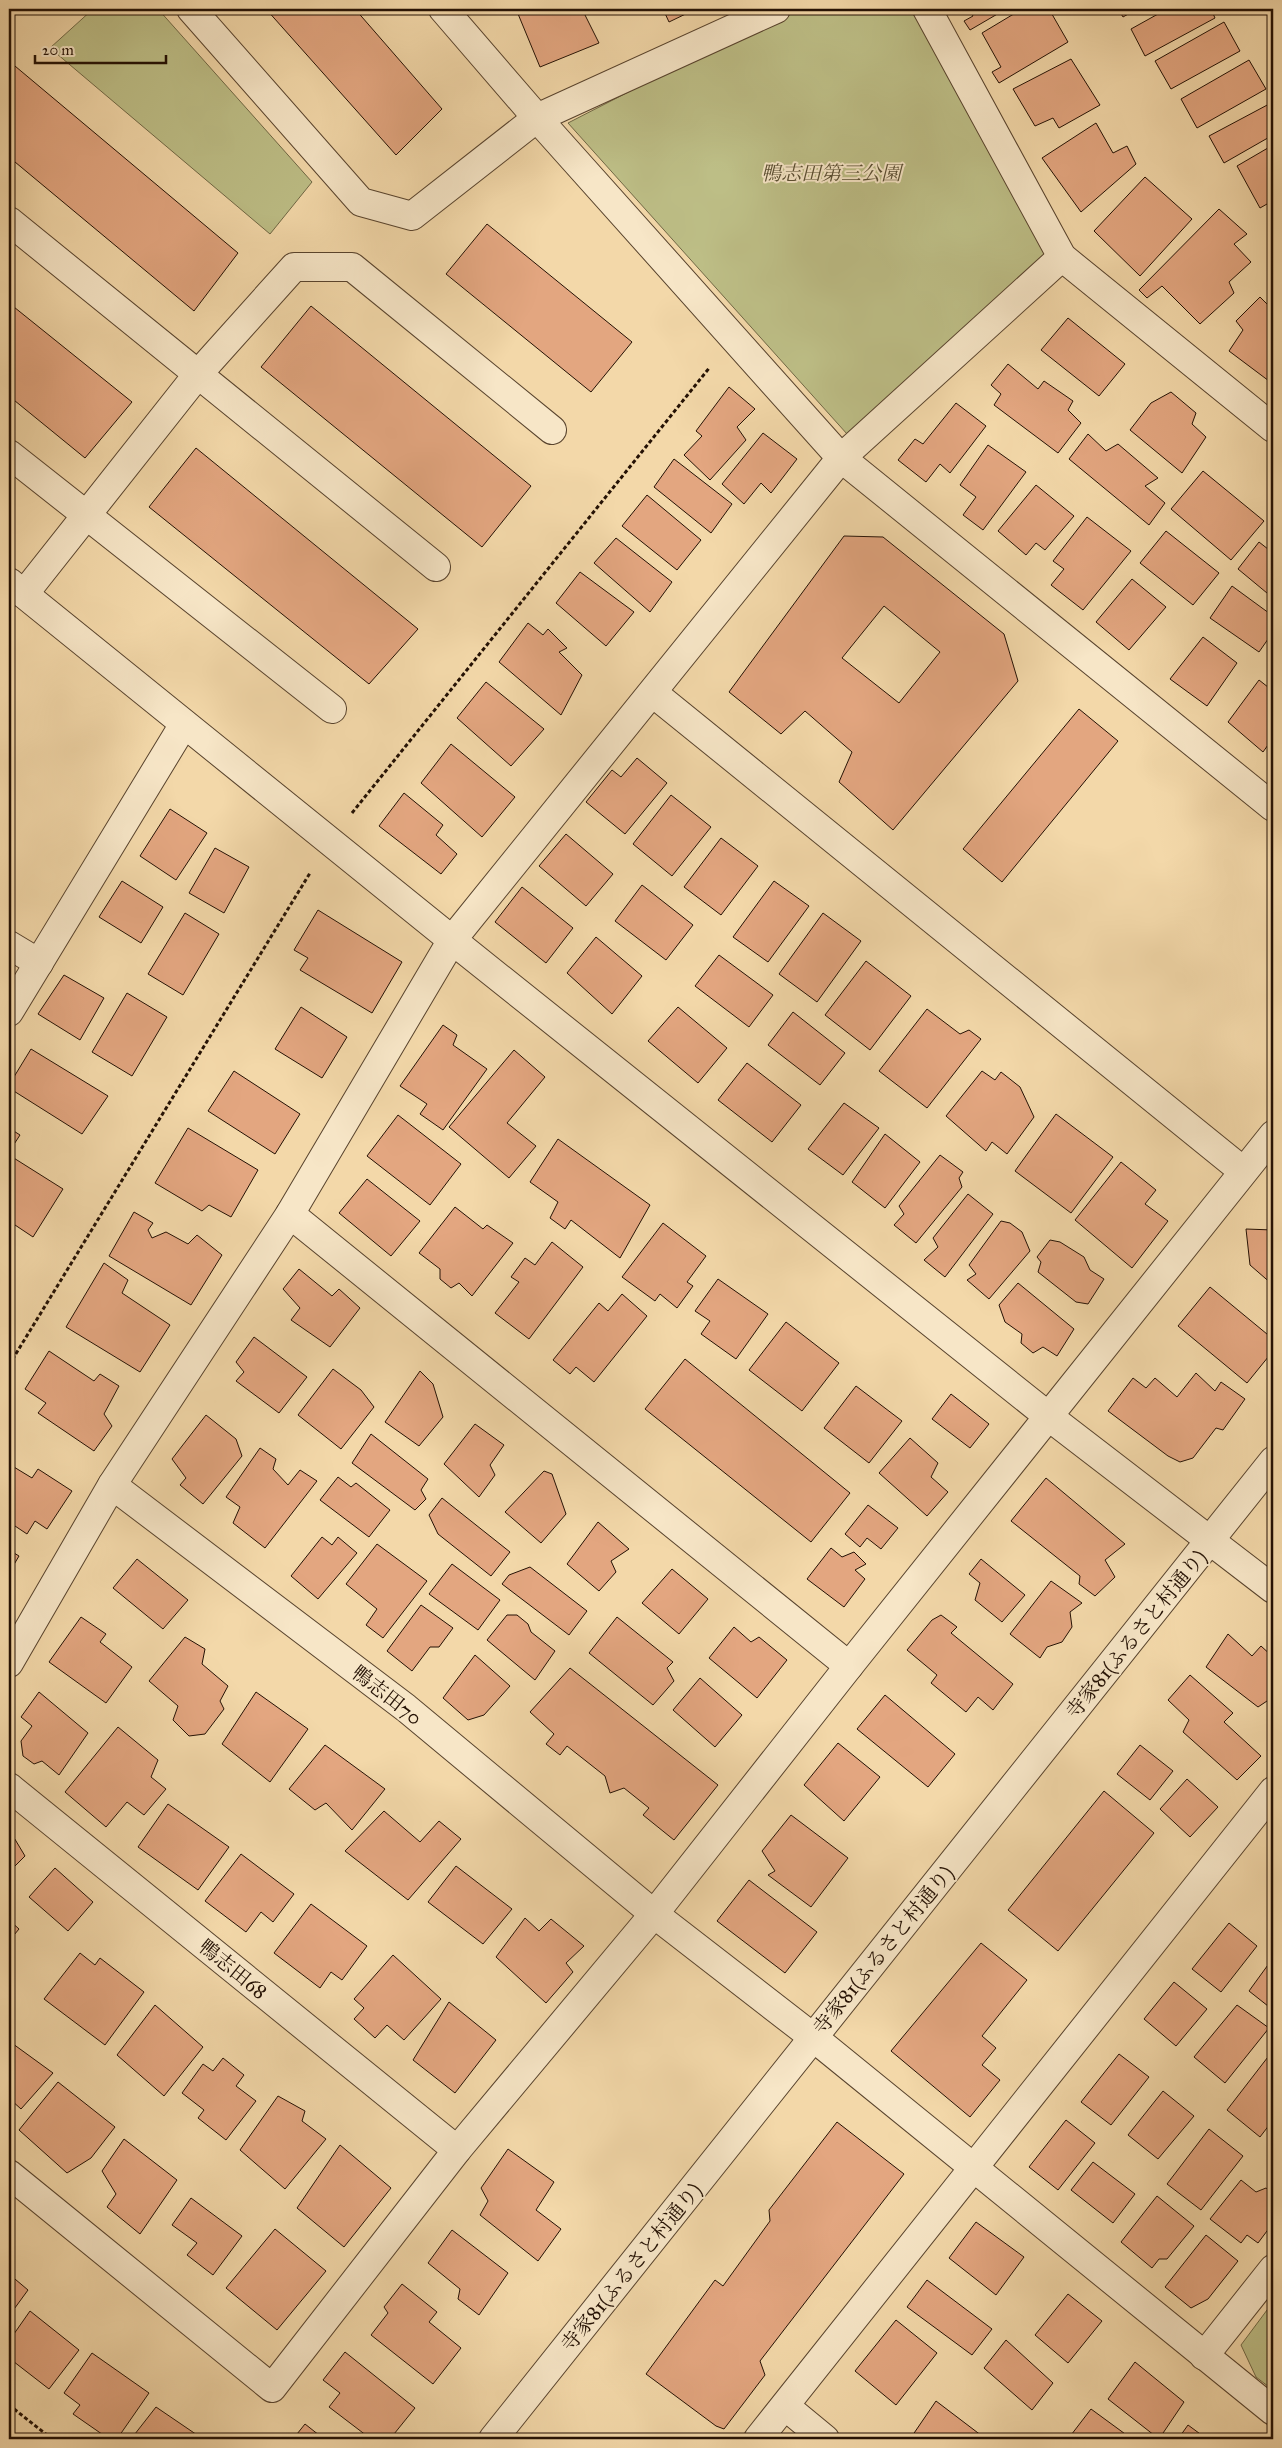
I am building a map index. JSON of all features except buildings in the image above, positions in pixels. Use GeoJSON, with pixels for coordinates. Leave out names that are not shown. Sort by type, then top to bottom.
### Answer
{"type":"FeatureCollection","features":[{"type":"Feature","properties":{"kind":"street"},"geometry":{"type":"LineString","coordinates":[[191,9],[361,202],[412,216],[537,118],[776,9]]}},
{"type":"Feature","properties":{"kind":"street"},"geometry":{"type":"LineString","coordinates":[[443,9],[537,118],[841,458],[1273,807]]}},
{"type":"Feature","properties":{"kind":"street"},"geometry":{"type":"LineString","coordinates":[[927,9],[1062,257],[1273,428]]}},
{"type":"Feature","properties":{"kind":"street"},"geometry":{"type":"LineString","coordinates":[[9,221],[436,567]]}},
{"type":"Feature","properties":{"kind":"street"},"geometry":{"type":"LineString","coordinates":[[9,1664],[112,1485],[290,1214],[452,940],[841,458],[1062,257]]}},
{"type":"Feature","properties":{"kind":"street"},"geometry":{"type":"LineString","coordinates":[[552,430],[352,267],[294,267],[198,374],[86,516],[16,588],[452,940],[1048,1416],[1273,1589]]}},
{"type":"Feature","properties":{"kind":"street"},"geometry":{"type":"LineString","coordinates":[[9,454],[332,709]]}},
{"type":"Feature","properties":{"kind":"street"},"geometry":{"type":"LineString","coordinates":[[653,693],[1243,1171]]}},
{"type":"Feature","properties":{"kind":"street"},"geometry":{"type":"LineString","coordinates":[[9,1012],[184,724]]}},
{"type":"Feature","properties":{"kind":"street"},"geometry":{"type":"LineString","coordinates":[[9,945],[38,963]]}},
{"type":"Feature","properties":{"kind":"street"},"geometry":{"type":"LineString","coordinates":[[9,2174],[272,2388],[457,2150],[654,1914],[849,1666],[1273,1135]]}},
{"type":"Feature","properties":{"kind":"street"},"geometry":{"type":"LineString","coordinates":[[290,1214],[849,1666]]}},
{"type":"Feature","properties":{"kind":"street","name":"寺家81(ふるさと村通り)"},"geometry":{"type":"LineString","coordinates":[[493,2439],[1273,1461]]}},
{"type":"Feature","properties":{"kind":"street","name":"鴨志田70"},"geometry":{"type":"LineString","coordinates":[[112,1485],[406,1708],[654,1914],[814,2038],[1273,2411]]}},
{"type":"Feature","properties":{"kind":"street","name":"鴨志田68"},"geometry":{"type":"LineString","coordinates":[[9,1787],[457,2150]]}},
{"type":"Feature","properties":{"kind":"street"},"geometry":{"type":"LineString","coordinates":[[758,2439],[1273,1791]]}},
{"type":"Feature","properties":{"kind":"street"},"geometry":{"type":"LineString","coordinates":[[1204,2356],[1273,2269]]}},
{"type":"Feature","properties":{"kind":"street"},"geometry":{"type":"LineString","coordinates":[[785,2406],[826,2439]]}},
{"type":"Feature","properties":{"kind":"path"},"geometry":{"type":"LineString","coordinates":[[9,2405],[52,2439]]}},
{"type":"Feature","properties":{"kind":"green space"},"geometry":{"type":"Polygon","coordinates":[[[93,9],[158,9],[312,182],[270,234],[50,48],[93,9]]]}},
{"type":"Feature","properties":{"kind":"green space","name":"鴨志田第三公園"},"geometry":{"type":"Polygon","coordinates":[[[790,9],[927,9],[1062,257],[856,444],[568,123],[790,9]]]}},
{"type":"Feature","properties":{"kind":"green space"},"geometry":{"type":"Polygon","coordinates":[[[1273,2302],[1273,2390],[1256,2377],[1241,2345],[1273,2302]]]}}]}
